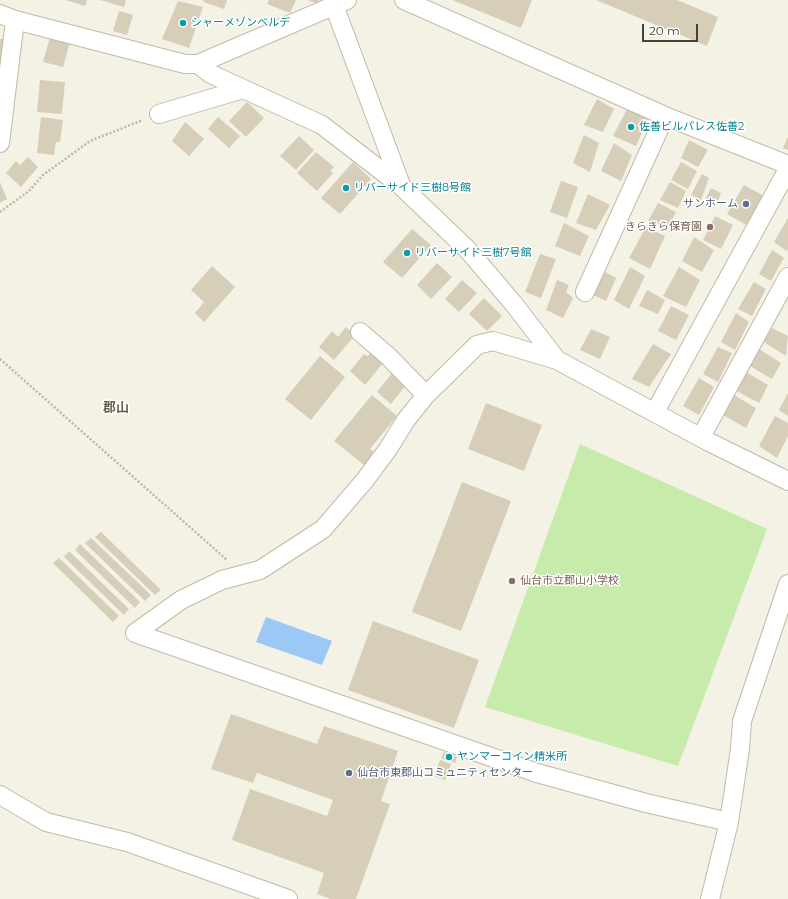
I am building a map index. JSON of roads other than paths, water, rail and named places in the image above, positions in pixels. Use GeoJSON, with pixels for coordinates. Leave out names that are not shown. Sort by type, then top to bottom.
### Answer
{"type":"FeatureCollection","features":[{"type":"Feature","properties":{"kind":"street"},"geometry":{"type":"LineString","coordinates":[[404,0],[665,116],[788,165]]}},
{"type":"Feature","properties":{"kind":"street"},"geometry":{"type":"LineString","coordinates":[[0,143],[8,17],[184,64],[198,64],[338,2],[401,186]]}},
{"type":"Feature","properties":{"kind":"street"},"geometry":{"type":"LineString","coordinates":[[198,64],[211,74],[322,125],[401,186],[467,249],[513,303],[557,360]]}},
{"type":"Feature","properties":{"kind":"street"},"geometry":{"type":"LineString","coordinates":[[159,114],[243,89]]}},
{"type":"Feature","properties":{"kind":"street"},"geometry":{"type":"LineString","coordinates":[[585,292],[665,116]]}},
{"type":"Feature","properties":{"kind":"street"},"geometry":{"type":"LineString","coordinates":[[655,412],[788,169]]}},
{"type":"Feature","properties":{"kind":"street"},"geometry":{"type":"LineString","coordinates":[[701,437],[788,277]]}},
{"type":"Feature","properties":{"kind":"street"},"geometry":{"type":"LineString","coordinates":[[360,332],[388,356],[426,395]]}},
{"type":"Feature","properties":{"kind":"street"},"geometry":{"type":"LineString","coordinates":[[729,822],[537,773],[135,634],[181,600],[222,580],[260,570],[323,529],[365,480],[388,449],[406,420],[426,395],[477,345],[493,341],[557,360],[701,437],[788,481]]}},
{"type":"Feature","properties":{"kind":"street"},"geometry":{"type":"LineString","coordinates":[[710,899],[729,822],[740,749],[742,721],[788,584]]}},
{"type":"Feature","properties":{"kind":"street"},"geometry":{"type":"LineString","coordinates":[[0,795],[46,822],[127,842],[288,899]]}},
{"type":"Feature","properties":{"kind":"water"},"geometry":{"type":"Polygon","coordinates":[[[266,617],[332,641],[322,665],[256,642],[266,617]]]}},
{"type":"Feature","properties":{"kind":"place","name":"シャーメゾンベルデ"},"geometry":{"type":"Point","coordinates":[183,23]}},
{"type":"Feature","properties":{"kind":"place","name":"佐善ビルパレス佐善2"},"geometry":{"type":"Point","coordinates":[631,127]}},
{"type":"Feature","properties":{"kind":"place","name":"リバーサイド三樹8号館"},"geometry":{"type":"Point","coordinates":[346,188]}},
{"type":"Feature","properties":{"kind":"place","name":"サンホーム"},"geometry":{"type":"Point","coordinates":[746,204]}},
{"type":"Feature","properties":{"kind":"place","name":"きらきら保育園"},"geometry":{"type":"Point","coordinates":[710,227]}},
{"type":"Feature","properties":{"kind":"place","name":"リバーサイド三樹7号館"},"geometry":{"type":"Point","coordinates":[407,253]}},
{"type":"Feature","properties":{"kind":"place","name":"仙台市立郡山小学校"},"geometry":{"type":"Point","coordinates":[512,581]}},
{"type":"Feature","properties":{"kind":"place","name":"ヤンマーコイン精米所"},"geometry":{"type":"Point","coordinates":[449,757]}},
{"type":"Feature","properties":{"kind":"place","name":"仙台市東郡山コミュニティセンター"},"geometry":{"type":"Point","coordinates":[349,773]}},
{"type":"Feature","properties":{"kind":"district","name":"郡山"},"geometry":{"type":"Point","coordinates":[116,408]}}]}
